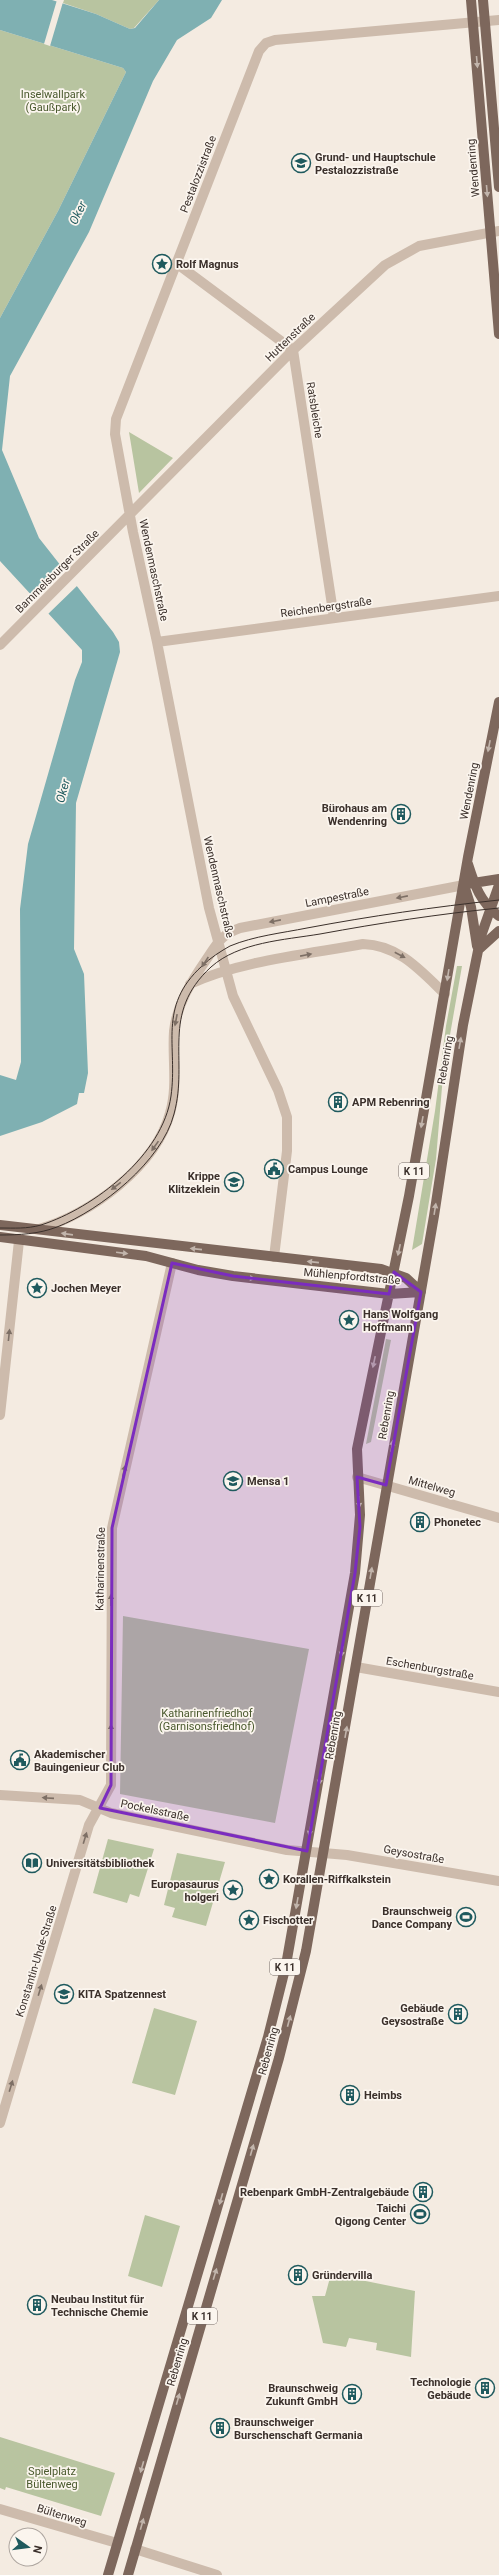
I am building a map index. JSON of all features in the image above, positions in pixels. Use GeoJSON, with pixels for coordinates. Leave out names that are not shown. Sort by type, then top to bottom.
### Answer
{"type":"FeatureCollection","features":[{"type":"Feature","properties":{"kind":"main road","name":"Wendenring"},"geometry":{"type":"LineString","coordinates":[[472,0],[495,232],[499,334]]}},
{"type":"Feature","properties":{"kind":"main road"},"geometry":{"type":"LineString","coordinates":[[483,0],[499,187]]}},
{"type":"Feature","properties":{"kind":"main road","name":"Wendenring"},"geometry":{"type":"LineString","coordinates":[[469,884],[468,861],[499,702]]}},
{"type":"Feature","properties":{"kind":"main road"},"geometry":{"type":"LineString","coordinates":[[469,884],[499,880]]}},
{"type":"Feature","properties":{"kind":"main road"},"geometry":{"type":"LineString","coordinates":[[469,884],[489,908],[499,916]]}},
{"type":"Feature","properties":{"kind":"main road","name":"K 11"},"geometry":{"type":"LineString","coordinates":[[469,884],[470,903],[478,950]]}},
{"type":"Feature","properties":{"kind":"main road","name":"Rebenring"},"geometry":{"type":"LineString","coordinates":[[108,2575],[142,2467],[268,2037],[286,1965],[355,1573],[360,1527],[357,1449],[394,1272],[456,928],[469,884]]}},
{"type":"Feature","properties":{"kind":"main road","name":"Rebenring"},"geometry":{"type":"LineString","coordinates":[[128,2575],[134,2549],[279,2058],[306,1951],[356,1667],[386,1485],[421,1292],[439,1185],[453,1081],[478,950],[489,908],[499,885]]}},
{"type":"Feature","properties":{"kind":"main road"},"geometry":{"type":"LineString","coordinates":[[456,928],[466,921],[473,925]]}},
{"type":"Feature","properties":{"kind":"main road"},"geometry":{"type":"LineString","coordinates":[[478,950],[499,931]]}},
{"type":"Feature","properties":{"kind":"main road","name":"Mühlenpfordtstraße"},"geometry":{"type":"LineString","coordinates":[[0,1226],[394,1272],[406,1278],[421,1292]]}},
{"type":"Feature","properties":{"kind":"main road","name":"Mühlenpfordtstraße"},"geometry":{"type":"LineString","coordinates":[[0,1238],[146,1256],[233,1276],[389,1294],[421,1292]]}},
{"type":"Feature","properties":{"kind":"street","name":"Pestalozzistraße"},"geometry":{"type":"LineString","coordinates":[[130,514],[115,434],[116,419],[259,51],[266,43],[275,40],[499,20]]}},
{"type":"Feature","properties":{"kind":"street","name":"Huttenstraße"},"geometry":{"type":"LineString","coordinates":[[130,514],[294,350],[385,266],[419,246],[495,232]]}},
{"type":"Feature","properties":{"kind":"street"},"geometry":{"type":"LineString","coordinates":[[176,263],[294,350]]}},
{"type":"Feature","properties":{"kind":"street","name":"Ratsbleiche"},"geometry":{"type":"LineString","coordinates":[[294,350],[334,618]]}},
{"type":"Feature","properties":{"kind":"street","name":"Bammelsburger Straße"},"geometry":{"type":"LineString","coordinates":[[0,645],[78,569],[130,514]]}},
{"type":"Feature","properties":{"kind":"street","name":"Wendenmaschstraße"},"geometry":{"type":"LineString","coordinates":[[130,514],[210,908],[226,971],[233,996],[278,1090],[287,1117],[287,1151],[274,1257]]}},
{"type":"Feature","properties":{"kind":"street","name":"Reichenbergstraße"},"geometry":{"type":"LineString","coordinates":[[157,642],[499,596]]}},
{"type":"Feature","properties":{"kind":"street","name":"Lampestraße"},"geometry":{"type":"LineString","coordinates":[[219,940],[223,935],[240,928],[469,884]]}},
{"type":"Feature","properties":{"kind":"street"},"geometry":{"type":"LineString","coordinates":[[37,1230],[59,1223],[95,1202],[120,1183],[144,1160],[158,1143],[165,1128],[174,1096],[174,1043],[177,1016],[190,984],[219,940]]}},
{"type":"Feature","properties":{"kind":"street"},"geometry":{"type":"LineString","coordinates":[[190,984],[211,974],[363,944],[372,944],[403,956],[445,994]]}},
{"type":"Feature","properties":{"kind":"street"},"geometry":{"type":"LineString","coordinates":[[0,1415],[19,1241]]}},
{"type":"Feature","properties":{"kind":"street","name":"Katharinenstraße"},"geometry":{"type":"LineString","coordinates":[[100,1808],[111,1785],[112,1528],[172,1263]]}},
{"type":"Feature","properties":{"kind":"street","name":"Mittelweg"},"geometry":{"type":"LineString","coordinates":[[357,1477],[499,1518]]}},
{"type":"Feature","properties":{"kind":"street","name":"Eschenburgstraße"},"geometry":{"type":"LineString","coordinates":[[356,1667],[499,1692]]}},
{"type":"Feature","properties":{"kind":"street","name":"Pockelsstraße"},"geometry":{"type":"LineString","coordinates":[[0,1795],[80,1800],[111,1813],[287,1850],[324,1853]]}},
{"type":"Feature","properties":{"kind":"street","name":"Konstantin-Uhde-Straße"},"geometry":{"type":"LineString","coordinates":[[0,2123],[89,1825],[100,1808]]}},
{"type":"Feature","properties":{"kind":"street","name":"Geysostraße"},"geometry":{"type":"LineString","coordinates":[[324,1853],[499,1881]]}},
{"type":"Feature","properties":{"kind":"street","name":"Bültenweg"},"geometry":{"type":"LineString","coordinates":[[0,2509],[117,2543]]}},
{"type":"Feature","properties":{"kind":"street"},"geometry":{"type":"LineString","coordinates":[[134,2549],[217,2575]]}},
{"type":"Feature","properties":{"kind":"highlighted area"},"geometry":{"type":"Polygon","coordinates":[[[172,1263],[233,1276],[389,1294],[394,1272],[421,1292],[386,1485],[357,1477],[360,1527],[355,1573],[307,1851],[100,1808],[111,1785],[112,1528],[172,1263]]]}},
{"type":"Feature","properties":{"kind":"green space"},"geometry":{"type":"Polygon","coordinates":[[[64,0],[159,0],[134,28],[130,29],[96,14],[63,3],[64,0]]]}},
{"type":"Feature","properties":{"kind":"green space","name":"Inselwallpark (Gaußpark)"},"geometry":{"type":"Polygon","coordinates":[[[0,30],[123,68],[126,72],[58,211],[0,318],[0,30]]]}},
{"type":"Feature","properties":{"kind":"green space"},"geometry":{"type":"Polygon","coordinates":[[[129,432],[173,458],[139,493],[129,432]]]}},
{"type":"Feature","properties":{"kind":"green space"},"geometry":{"type":"Polygon","coordinates":[[[457,966],[462,966],[443,1075],[436,1159],[422,1244],[412,1250],[435,1111],[446,1026],[457,966]]]}},
{"type":"Feature","properties":{"kind":"green space"},"geometry":{"type":"Polygon","coordinates":[[[386,1339],[391,1340],[371,1442],[366,1444],[386,1339]]]}},
{"type":"Feature","properties":{"kind":"green space","name":"Katharinenfriedhof (Garnisonsfriedhof)"},"geometry":{"type":"Polygon","coordinates":[[[123,1616],[309,1649],[275,1823],[120,1794],[123,1616]]]}},
{"type":"Feature","properties":{"kind":"green space"},"geometry":{"type":"Polygon","coordinates":[[[108,1839],[154,1849],[139,1897],[130,1894],[127,1903],[93,1893],[108,1839]]]}},
{"type":"Feature","properties":{"kind":"green space"},"geometry":{"type":"Polygon","coordinates":[[[177,1853],[225,1862],[206,1926],[172,1917],[175,1908],[164,1905],[177,1853]]]}},
{"type":"Feature","properties":{"kind":"green space"},"geometry":{"type":"Polygon","coordinates":[[[154,2008],[197,2021],[175,2095],[132,2083],[154,2008]]]}},
{"type":"Feature","properties":{"kind":"green space"},"geometry":{"type":"Polygon","coordinates":[[[145,2215],[180,2226],[162,2287],[128,2276],[145,2215]]]}},
{"type":"Feature","properties":{"kind":"green space"},"geometry":{"type":"Polygon","coordinates":[[[331,2274],[415,2291],[411,2357],[376,2350],[377,2343],[349,2338],[346,2347],[323,2343],[312,2296],[325,2296],[331,2274]]]}},
{"type":"Feature","properties":{"kind":"green space","name":"Spielplatz Bültenweg"},"geometry":{"type":"Polygon","coordinates":[[[0,2437],[115,2473],[101,2516],[6,2487],[5,2490],[0,2488],[0,2437]]]}},
{"type":"Feature","properties":{"kind":"water","name":"Oker"},"geometry":{"type":"Polygon","coordinates":[[[0,0],[52,0],[96,14],[130,29],[135,28],[159,0],[222,0],[211,18],[177,40],[153,81],[89,232],[10,376],[2,450],[39,538],[113,632],[119,642],[120,652],[76,803],[74,949],[84,974],[88,1073],[84,1093],[79,1093],[77,1104],[42,1122],[0,1136],[0,1075],[16,1080],[21,1062],[20,909],[28,844],[75,680],[82,662],[82,650],[0,561],[0,318],[58,211],[126,72],[123,68],[0,30],[0,0]]]}},
{"type":"Feature","properties":{"kind":"pier"},"geometry":{"type":"Polygon","coordinates":[[[57,0],[63,2],[50,46],[44,44],[57,0]]]}},
{"type":"Feature","properties":{"kind":"pier"},"geometry":{"type":"Polygon","coordinates":[[[62,566],[78,585],[47,615],[31,597],[62,566]]]}},
{"type":"Feature","properties":{"kind":"tram line"},"geometry":{"type":"LineString","coordinates":[[0,1228],[36,1226],[61,1217],[83,1206],[103,1192],[123,1176],[140,1158],[155,1139],[165,1118],[171,1096],[172,1028],[174,1012],[179,997],[188,981],[205,963],[219,952],[239,943],[278,933],[379,916],[499,900]]}},
{"type":"Feature","properties":{"kind":"tram line"},"geometry":{"type":"LineString","coordinates":[[0,1235],[36,1233],[57,1227],[74,1219],[92,1209],[128,1182],[157,1149],[167,1132],[174,1114],[178,1094],[179,1038],[181,1020],[186,1002],[195,985],[211,967],[222,959],[248,947],[277,940],[410,919],[499,908]]}},
{"type":"Feature","properties":{"kind":"place","name":"Grund- und Hauptschule Pestalozzistraße"},"geometry":{"type":"Point","coordinates":[301,163]}},
{"type":"Feature","properties":{"kind":"place","name":"Rolf Magnus"},"geometry":{"type":"Point","coordinates":[162,264]}},
{"type":"Feature","properties":{"kind":"place","name":"Bürohaus am Wendenring"},"geometry":{"type":"Point","coordinates":[401,814]}},
{"type":"Feature","properties":{"kind":"place","name":"APM Rebenring"},"geometry":{"type":"Point","coordinates":[338,1102]}},
{"type":"Feature","properties":{"kind":"place","name":"Campus Lounge"},"geometry":{"type":"Point","coordinates":[274,1169]}},
{"type":"Feature","properties":{"kind":"place","name":"Krippe Klitzeklein"},"geometry":{"type":"Point","coordinates":[234,1182]}},
{"type":"Feature","properties":{"kind":"place","name":"Jochen Meyer"},"geometry":{"type":"Point","coordinates":[37,1288]}},
{"type":"Feature","properties":{"kind":"place","name":"Hans Wolfgang Hoffmann"},"geometry":{"type":"Point","coordinates":[349,1320]}},
{"type":"Feature","properties":{"kind":"place","name":"Mensa 1"},"geometry":{"type":"Point","coordinates":[233,1481]}},
{"type":"Feature","properties":{"kind":"place","name":"Phonetec"},"geometry":{"type":"Point","coordinates":[420,1522]}},
{"type":"Feature","properties":{"kind":"place","name":"Akademischer Bauingenieur Club"},"geometry":{"type":"Point","coordinates":[20,1760]}},
{"type":"Feature","properties":{"kind":"place","name":"Universitätsbibliothek"},"geometry":{"type":"Point","coordinates":[32,1863]}},
{"type":"Feature","properties":{"kind":"place","name":"Korallen-Riffkalkstein"},"geometry":{"type":"Point","coordinates":[269,1879]}},
{"type":"Feature","properties":{"kind":"place","name":"Europasaurus holgeri"},"geometry":{"type":"Point","coordinates":[233,1890]}},
{"type":"Feature","properties":{"kind":"place","name":"Braunschweig Dance Company"},"geometry":{"type":"Point","coordinates":[466,1917]}},
{"type":"Feature","properties":{"kind":"place","name":"Fischotter"},"geometry":{"type":"Point","coordinates":[249,1920]}},
{"type":"Feature","properties":{"kind":"place","name":"KITA Spatzennest"},"geometry":{"type":"Point","coordinates":[64,1994]}},
{"type":"Feature","properties":{"kind":"place","name":"Gebäude Geysostraße"},"geometry":{"type":"Point","coordinates":[458,2014]}},
{"type":"Feature","properties":{"kind":"place","name":"Heimbs"},"geometry":{"type":"Point","coordinates":[350,2095]}},
{"type":"Feature","properties":{"kind":"place","name":"Rebenpark GmbH-Zentralgebäude"},"geometry":{"type":"Point","coordinates":[423,2192]}},
{"type":"Feature","properties":{"kind":"place","name":"Taichi Qigong Center"},"geometry":{"type":"Point","coordinates":[420,2214]}},
{"type":"Feature","properties":{"kind":"place","name":"Gründervilla"},"geometry":{"type":"Point","coordinates":[298,2275]}},
{"type":"Feature","properties":{"kind":"place","name":"Neubau Institut für Technische Chemie"},"geometry":{"type":"Point","coordinates":[37,2305]}},
{"type":"Feature","properties":{"kind":"place","name":"Technologie Gebäude"},"geometry":{"type":"Point","coordinates":[485,2388]}},
{"type":"Feature","properties":{"kind":"place","name":"Braunschweig Zukunft GmbH"},"geometry":{"type":"Point","coordinates":[352,2394]}},
{"type":"Feature","properties":{"kind":"place","name":"Braunschweiger Burschenschaft Germania"},"geometry":{"type":"Point","coordinates":[220,2428]}}]}
